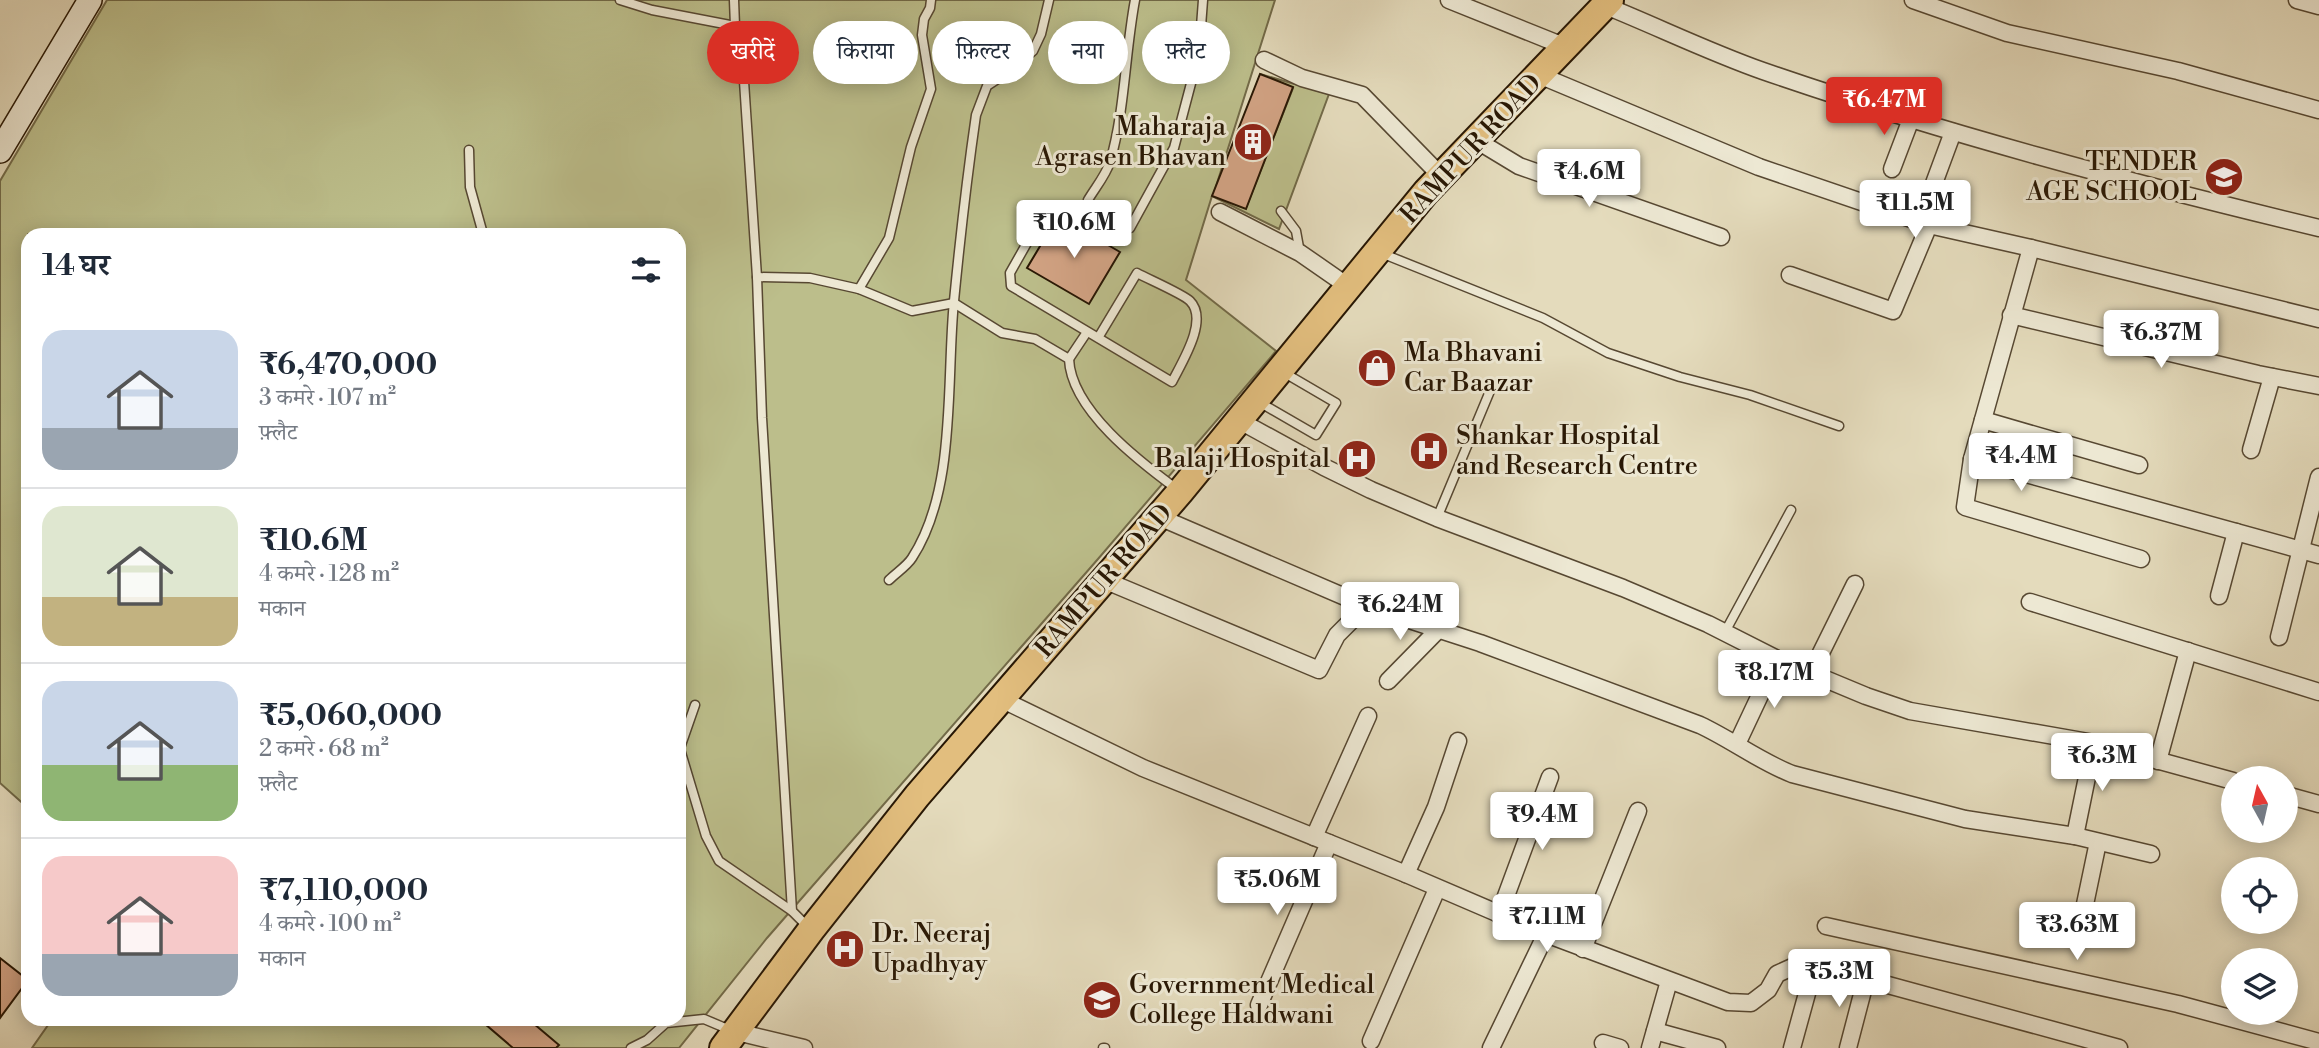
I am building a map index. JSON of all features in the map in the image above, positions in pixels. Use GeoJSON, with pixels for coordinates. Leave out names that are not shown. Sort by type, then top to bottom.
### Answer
{"type":"FeatureCollection","features":[{"type":"Feature","properties":{"kind":"main road","name":"RAMPUR ROAD"},"geometry":{"type":"LineString","coordinates":[[730,1040],[811,930],[917,796],[1159,517],[1426,192],[1608,3]]}},
{"type":"Feature","properties":{"kind":"street"},"geometry":{"type":"LineString","coordinates":[[0,151],[90,0]]}},
{"type":"Feature","properties":{"kind":"street"},"geometry":{"type":"LineString","coordinates":[[1449,0],[1566,47]]}},
{"type":"Feature","properties":{"kind":"street"},"geometry":{"type":"LineString","coordinates":[[1913,0],[2007,33],[2166,69],[2319,110]]}},
{"type":"Feature","properties":{"kind":"street"},"geometry":{"type":"LineString","coordinates":[[2297,0],[2319,6]]}},
{"type":"Feature","properties":{"kind":"street"},"geometry":{"type":"LineString","coordinates":[[1608,3],[1760,70],[1911,119],[2162,191],[2319,228]]}},
{"type":"Feature","properties":{"kind":"street"},"geometry":{"type":"LineString","coordinates":[[1264,60],[1301,78],[1362,95],[1441,176]]}},
{"type":"Feature","properties":{"kind":"street"},"geometry":{"type":"LineString","coordinates":[[1539,75],[1759,167],[1929,225],[2319,319]]}},
{"type":"Feature","properties":{"kind":"street"},"geometry":{"type":"LineString","coordinates":[[1892,169],[1911,119]]}},
{"type":"Feature","properties":{"kind":"street"},"geometry":{"type":"LineString","coordinates":[[1933,186],[1953,132]]}},
{"type":"Feature","properties":{"kind":"street"},"geometry":{"type":"LineString","coordinates":[[1476,140],[1519,166],[1721,237]]}},
{"type":"Feature","properties":{"kind":"street"},"geometry":{"type":"LineString","coordinates":[[1220,212],[1300,253],[1349,287]]}},
{"type":"Feature","properties":{"kind":"street"},"geometry":{"type":"LineString","coordinates":[[1790,275],[1893,311],[1929,225]]}},
{"type":"Feature","properties":{"kind":"street"},"geometry":{"type":"LineString","coordinates":[[2031,248],[1972,459],[1965,508],[2141,559]]}},
{"type":"Feature","properties":{"kind":"street"},"geometry":{"type":"LineString","coordinates":[[2011,315],[2319,386]]}},
{"type":"Feature","properties":{"kind":"street"},"geometry":{"type":"LineString","coordinates":[[2251,450],[2273,377]]}},
{"type":"Feature","properties":{"kind":"street"},"geometry":{"type":"LineString","coordinates":[[1248,411],[1324,467],[1437,518],[1623,589],[1725,632],[1777,659],[1866,696],[1910,711],[2094,743],[2221,778]]}},
{"type":"Feature","properties":{"kind":"street"},"geometry":{"type":"LineString","coordinates":[[1983,419],[2139,465]]}},
{"type":"Feature","properties":{"kind":"street"},"geometry":{"type":"LineString","coordinates":[[1972,459],[2319,555]]}},
{"type":"Feature","properties":{"kind":"street"},"geometry":{"type":"LineString","coordinates":[[2279,637],[2319,477]]}},
{"type":"Feature","properties":{"kind":"street"},"geometry":{"type":"LineString","coordinates":[[1159,517],[1366,606],[1439,629],[1700,725],[1737,744],[1763,762],[1791,774],[1965,819],[2075,836],[2151,855]]}},
{"type":"Feature","properties":{"kind":"street"},"geometry":{"type":"LineString","coordinates":[[2219,596],[2236,532]]}},
{"type":"Feature","properties":{"kind":"street"},"geometry":{"type":"LineString","coordinates":[[1104,580],[1319,670],[1337,635],[1366,606]]}},
{"type":"Feature","properties":{"kind":"street"},"geometry":{"type":"LineString","coordinates":[[1811,673],[1855,584]]}},
{"type":"Feature","properties":{"kind":"street"},"geometry":{"type":"LineString","coordinates":[[2030,602],[2319,692]]}},
{"type":"Feature","properties":{"kind":"street"},"geometry":{"type":"LineString","coordinates":[[1388,681],[1439,629]]}},
{"type":"Feature","properties":{"kind":"street"},"geometry":{"type":"LineString","coordinates":[[2158,761],[2188,651]]}},
{"type":"Feature","properties":{"kind":"street"},"geometry":{"type":"LineString","coordinates":[[1737,744],[1777,659]]}},
{"type":"Feature","properties":{"kind":"street"},"geometry":{"type":"LineString","coordinates":[[1001,699],[1143,768],[1583,949],[1728,1002],[1751,1003],[1768,990],[1777,974],[1798,964],[1866,979],[2119,1048]]}},
{"type":"Feature","properties":{"kind":"street"},"geometry":{"type":"LineString","coordinates":[[1259,1005],[1368,716]]}},
{"type":"Feature","properties":{"kind":"street"},"geometry":{"type":"LineString","coordinates":[[1406,874],[1436,807],[1458,741]]}},
{"type":"Feature","properties":{"kind":"street"},"geometry":{"type":"LineString","coordinates":[[2075,836],[2094,743]]}},
{"type":"Feature","properties":{"kind":"street"},"geometry":{"type":"LineString","coordinates":[[1499,915],[1550,777]]}},
{"type":"Feature","properties":{"kind":"street"},"geometry":{"type":"LineString","coordinates":[[2298,798],[2319,804]]}},
{"type":"Feature","properties":{"kind":"street"},"geometry":{"type":"LineString","coordinates":[[1583,949],[1638,811]]}},
{"type":"Feature","properties":{"kind":"street"},"geometry":{"type":"LineString","coordinates":[[2079,933],[2098,842]]}},
{"type":"Feature","properties":{"kind":"street"},"geometry":{"type":"LineString","coordinates":[[1371,1041],[1437,889]]}},
{"type":"Feature","properties":{"kind":"street"},"geometry":{"type":"LineString","coordinates":[[1826,926],[2178,1004],[2319,1042]]}},
{"type":"Feature","properties":{"kind":"street"},"geometry":{"type":"LineString","coordinates":[[1491,1048],[1546,934]]}},
{"type":"Feature","properties":{"kind":"street"},"geometry":{"type":"LineString","coordinates":[[1791,1048],[1814,968]]}},
{"type":"Feature","properties":{"kind":"street"},"geometry":{"type":"LineString","coordinates":[[1848,1048],[1866,979]]}},
{"type":"Feature","properties":{"kind":"street"},"geometry":{"type":"LineString","coordinates":[[1650,1048],[1670,981]]}},
{"type":"Feature","properties":{"kind":"street"},"geometry":{"type":"LineString","coordinates":[[1655,1031],[1717,1048]]}},
{"type":"Feature","properties":{"kind":"street"},"geometry":{"type":"LineString","coordinates":[[730,1040],[804,1048]]}},
{"type":"Feature","properties":{"kind":"street"},"geometry":{"type":"LineString","coordinates":[[1603,1043],[1620,1048]]}},
{"type":"Feature","properties":{"kind":"lane"},"geometry":{"type":"LineString","coordinates":[[620,0],[652,10],[709,21]]}},
{"type":"Feature","properties":{"kind":"lane"},"geometry":{"type":"LineString","coordinates":[[734,0],[735,21]]}},
{"type":"Feature","properties":{"kind":"lane"},"geometry":{"type":"LineString","coordinates":[[859,289],[889,238],[911,148],[931,89],[922,36],[924,19],[931,0]]}},
{"type":"Feature","properties":{"kind":"lane"},"geometry":{"type":"LineString","coordinates":[[889,580],[911,559],[932,517],[948,424],[954,303],[976,115],[988,86],[1033,51],[1041,34],[1049,0]]}},
{"type":"Feature","properties":{"kind":"lane"},"geometry":{"type":"LineString","coordinates":[[1088,200],[1110,164],[1123,97],[1125,58],[1135,0]]}},
{"type":"Feature","properties":{"kind":"lane"},"geometry":{"type":"LineString","coordinates":[[1130,228],[1174,148],[1199,53],[1203,0]]}},
{"type":"Feature","properties":{"kind":"lane"},"geometry":{"type":"LineString","coordinates":[[744,84],[792,911]]}},
{"type":"Feature","properties":{"kind":"lane"},"geometry":{"type":"LineString","coordinates":[[468,150],[470,187],[481,228]]}},
{"type":"Feature","properties":{"kind":"lane"},"geometry":{"type":"LineString","coordinates":[[1281,211],[1296,231],[1300,253]]}},
{"type":"Feature","properties":{"kind":"lane"},"geometry":{"type":"LineString","coordinates":[[1036,227],[1010,273],[1011,286],[1087,332],[1172,382],[1194,335],[1198,317],[1191,302],[1137,273],[1098,338]]}},
{"type":"Feature","properties":{"kind":"lane"},"geometry":{"type":"LineString","coordinates":[[1378,252],[1543,318],[1608,352],[1839,426]]}},
{"type":"Feature","properties":{"kind":"lane"},"geometry":{"type":"LineString","coordinates":[[757,277],[810,278],[859,289],[912,311],[954,303],[1002,333],[1035,339],[1069,359]]}},
{"type":"Feature","properties":{"kind":"lane"},"geometry":{"type":"LineString","coordinates":[[1087,332],[1069,359],[1069,372],[1077,389],[1093,413],[1129,450],[1180,492]]}},
{"type":"Feature","properties":{"kind":"lane"},"geometry":{"type":"LineString","coordinates":[[1248,411],[1315,435],[1336,403],[1281,371]]}},
{"type":"Feature","properties":{"kind":"lane"},"geometry":{"type":"LineString","coordinates":[[1437,518],[1490,391]]}},
{"type":"Feature","properties":{"kind":"lane"},"geometry":{"type":"LineString","coordinates":[[1725,632],[1791,510]]}},
{"type":"Feature","properties":{"kind":"lane"},"geometry":{"type":"LineString","coordinates":[[686,730],[695,705]]}},
{"type":"Feature","properties":{"kind":"lane"},"geometry":{"type":"LineString","coordinates":[[686,768],[706,836],[719,861],[792,911],[811,930]]}},
{"type":"Feature","properties":{"kind":"lane"},"geometry":{"type":"LineString","coordinates":[[686,1021],[704,1019],[730,1040]]}},
{"type":"Feature","properties":{"kind":"lane"},"geometry":{"type":"LineString","coordinates":[[631,1048],[648,1040],[663,1026]]}},
{"type":"Feature","properties":{"kind":"green space"},"geometry":{"type":"Polygon","coordinates":[[[107,0],[1275,0],[1213,196],[1246,208],[1293,88],[1260,74],[1329,94],[1279,229],[1212,196],[1186,280],[1276,351],[767,938],[679,1048],[32,1048],[47,1026],[686,1026],[686,228],[21,228],[21,802],[0,783],[0,181],[107,0]]]}},
{"type":"Feature","properties":{"kind":"building","name":"Maharaja Agrasen Bhavan"},"geometry":{"type":"Polygon","coordinates":[[[1260,74],[1293,87],[1246,209],[1212,196],[1260,74]]]}},
{"type":"Feature","properties":{"kind":"building"},"geometry":{"type":"Polygon","coordinates":[[[1058,216],[1120,252],[1089,304],[1027,268],[1058,216]]]}},
{"type":"Feature","properties":{"kind":"building"},"geometry":{"type":"Polygon","coordinates":[[[0,958],[21,974],[21,990],[0,1018],[0,958]]]}},
{"type":"Feature","properties":{"kind":"building"},"geometry":{"type":"Polygon","coordinates":[[[487,1026],[536,1026],[559,1045],[556,1048],[513,1048],[487,1026]]]}},
{"type":"Feature","properties":{"kind":"place","name":"Maharaja Agrasen Bhavan"},"geometry":{"type":"Point","coordinates":[1253,142]}},
{"type":"Feature","properties":{"kind":"place","name":"TENDER AGE SCHOOL"},"geometry":{"type":"Point","coordinates":[2224,177]}},
{"type":"Feature","properties":{"kind":"place","name":"Ma Bhavani Car Baazar"},"geometry":{"type":"Point","coordinates":[1377,368]}},
{"type":"Feature","properties":{"kind":"place","name":"Shankar Hospital and Research Centre"},"geometry":{"type":"Point","coordinates":[1429,451]}},
{"type":"Feature","properties":{"kind":"place","name":"Balaji Hospital"},"geometry":{"type":"Point","coordinates":[1357,459]}},
{"type":"Feature","properties":{"kind":"place","name":"Dr. Neeraj Upadhyay"},"geometry":{"type":"Point","coordinates":[845,949]}},
{"type":"Feature","properties":{"kind":"place","name":"Government Medical College Haldwani"},"geometry":{"type":"Point","coordinates":[1102,1000]}}]}
